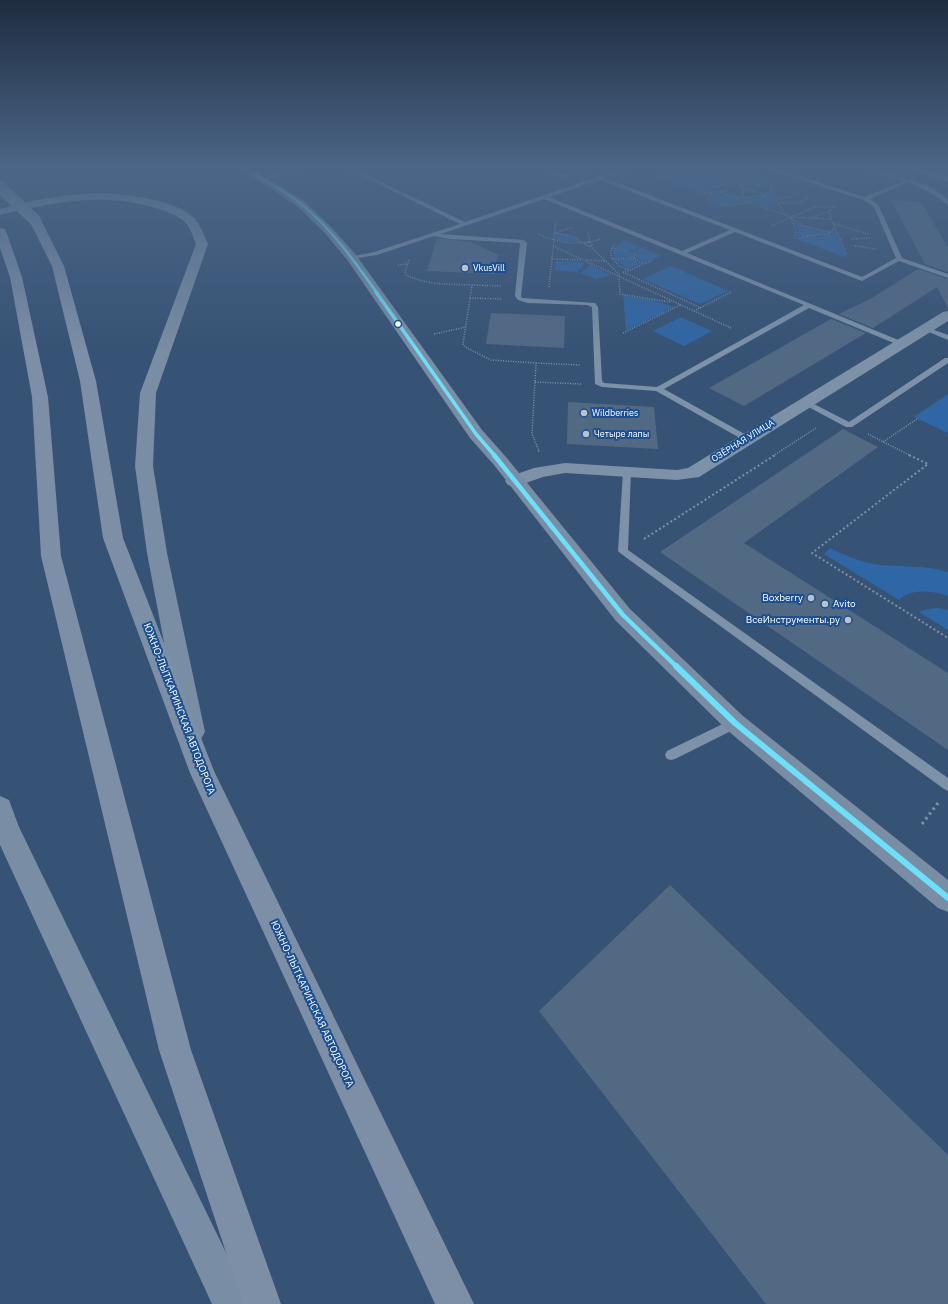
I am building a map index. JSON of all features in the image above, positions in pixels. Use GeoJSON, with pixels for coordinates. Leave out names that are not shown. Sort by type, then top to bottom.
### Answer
{"type":"FeatureCollection","features":[{"type":"Feature","properties":{"kind":"main road","name":"ЮЖНО-ЛЫТКАРИНСКАЯ АВТОДОРОГА"},"geometry":{"type":"LineString","coordinates":[[39,229],[58,266],[88,381],[113,538],[202,773],[455,1304]]}},
{"type":"Feature","properties":{"kind":"main road"},"geometry":{"type":"LineString","coordinates":[[195,229],[202,244],[148,393],[144,466],[157,553],[202,773]]}},
{"type":"Feature","properties":{"kind":"main road"},"geometry":{"type":"LineString","coordinates":[[327,229],[352,258],[476,434],[500,461],[514,481],[623,615],[735,723],[948,898]]}},
{"type":"Feature","properties":{"kind":"main road"},"geometry":{"type":"LineString","coordinates":[[0,231],[16,277],[40,397],[51,556],[175,1050],[262,1304]]}},
{"type":"Feature","properties":{"kind":"main road"},"geometry":{"type":"LineString","coordinates":[[0,808],[6,829],[232,1304]]}},
{"type":"Feature","properties":{"kind":"street","name":"ОЗЁРНАЯ УЛИЦА"},"geometry":{"type":"LineString","coordinates":[[514,481],[540,472],[565,468],[677,475],[693,472],[876,358],[904,344],[948,315]]}},
{"type":"Feature","properties":{"kind":"lane"},"geometry":{"type":"LineString","coordinates":[[352,258],[375,254],[450,229]]}},
{"type":"Feature","properties":{"kind":"lane"},"geometry":{"type":"LineString","coordinates":[[623,229],[904,344]]}},
{"type":"Feature","properties":{"kind":"lane"},"geometry":{"type":"LineString","coordinates":[[731,229],[862,279],[899,259]]}},
{"type":"Feature","properties":{"kind":"lane"},"geometry":{"type":"LineString","coordinates":[[886,229],[899,259],[948,276]]}},
{"type":"Feature","properties":{"kind":"lane"},"geometry":{"type":"LineString","coordinates":[[679,252],[734,230]]}},
{"type":"Feature","properties":{"kind":"lane"},"geometry":{"type":"LineString","coordinates":[[434,234],[450,237],[522,241],[524,243],[518,296],[520,299],[593,304],[595,307],[598,382],[602,385],[658,389],[747,439]]}},
{"type":"Feature","properties":{"kind":"lane"},"geometry":{"type":"LineString","coordinates":[[658,389],[809,305]]}},
{"type":"Feature","properties":{"kind":"lane"},"geometry":{"type":"LineString","coordinates":[[926,329],[948,338]]}},
{"type":"Feature","properties":{"kind":"lane"},"geometry":{"type":"LineString","coordinates":[[805,403],[849,425],[948,360]]}},
{"type":"Feature","properties":{"kind":"lane"},"geometry":{"type":"LineString","coordinates":[[627,472],[623,551],[948,785]]}},
{"type":"Feature","properties":{"kind":"lane"},"geometry":{"type":"LineString","coordinates":[[671,755],[735,723]]}},
{"type":"Feature","properties":{"kind":"path"},"geometry":{"type":"LineString","coordinates":[[548,302],[555,229]]}},
{"type":"Feature","properties":{"kind":"path"},"geometry":{"type":"LineString","coordinates":[[749,236],[765,229]]}},
{"type":"Feature","properties":{"kind":"path"},"geometry":{"type":"LineString","coordinates":[[795,229],[795,236]]}},
{"type":"Feature","properties":{"kind":"path"},"geometry":{"type":"LineString","coordinates":[[817,229],[829,232]]}},
{"type":"Feature","properties":{"kind":"path"},"geometry":{"type":"LineString","coordinates":[[790,236],[815,237],[834,229]]}},
{"type":"Feature","properties":{"kind":"path"},"geometry":{"type":"LineString","coordinates":[[835,229],[850,260]]}},
{"type":"Feature","properties":{"kind":"path"},"geometry":{"type":"LineString","coordinates":[[851,229],[869,234]]}},
{"type":"Feature","properties":{"kind":"path"},"geometry":{"type":"LineString","coordinates":[[555,233],[573,236],[583,243]]}},
{"type":"Feature","properties":{"kind":"path"},"geometry":{"type":"LineString","coordinates":[[554,241],[583,243],[603,237]]}},
{"type":"Feature","properties":{"kind":"path"},"geometry":{"type":"LineString","coordinates":[[851,239],[871,238]]}},
{"type":"Feature","properties":{"kind":"path"},"geometry":{"type":"LineString","coordinates":[[414,241],[405,272],[406,275],[433,283],[519,286]]}},
{"type":"Feature","properties":{"kind":"path"},"geometry":{"type":"LineString","coordinates":[[588,242],[593,244],[590,246],[619,275],[620,294],[674,302]]}},
{"type":"Feature","properties":{"kind":"path"},"geometry":{"type":"LineString","coordinates":[[618,242],[612,248],[610,253],[612,259],[619,266],[628,270]]}},
{"type":"Feature","properties":{"kind":"path"},"geometry":{"type":"LineString","coordinates":[[553,246],[619,275],[750,337]]}},
{"type":"Feature","properties":{"kind":"path"},"geometry":{"type":"LineString","coordinates":[[855,246],[876,249]]}},
{"type":"Feature","properties":{"kind":"path"},"geometry":{"type":"LineString","coordinates":[[612,248],[634,252]]}},
{"type":"Feature","properties":{"kind":"path"},"geometry":{"type":"LineString","coordinates":[[634,258],[634,252],[637,249]]}},
{"type":"Feature","properties":{"kind":"path"},"geometry":{"type":"LineString","coordinates":[[619,275],[643,264],[679,252]]}},
{"type":"Feature","properties":{"kind":"path"},"geometry":{"type":"LineString","coordinates":[[612,259],[634,258],[643,264]]}},
{"type":"Feature","properties":{"kind":"path"},"geometry":{"type":"LineString","coordinates":[[552,259],[605,261]]}},
{"type":"Feature","properties":{"kind":"path"},"geometry":{"type":"LineString","coordinates":[[624,272],[701,308]]}},
{"type":"Feature","properties":{"kind":"path"},"geometry":{"type":"LineString","coordinates":[[694,311],[751,281]]}},
{"type":"Feature","properties":{"kind":"path"},"geometry":{"type":"LineString","coordinates":[[472,285],[463,344],[468,350],[491,360],[597,365]]}},
{"type":"Feature","properties":{"kind":"path"},"geometry":{"type":"LineString","coordinates":[[470,298],[520,299]]}},
{"type":"Feature","properties":{"kind":"path"},"geometry":{"type":"LineString","coordinates":[[623,333],[680,305]]}},
{"type":"Feature","properties":{"kind":"path"},"geometry":{"type":"LineString","coordinates":[[434,334],[466,327]]}},
{"type":"Feature","properties":{"kind":"path"},"geometry":{"type":"LineString","coordinates":[[534,452],[539,451],[532,434],[536,362]]}},
{"type":"Feature","properties":{"kind":"path"},"geometry":{"type":"LineString","coordinates":[[535,382],[602,385]]}},
{"type":"Feature","properties":{"kind":"path"},"geometry":{"type":"LineString","coordinates":[[884,442],[917,419]]}},
{"type":"Feature","properties":{"kind":"path"},"geometry":{"type":"LineString","coordinates":[[643,540],[822,424]]}},
{"type":"Feature","properties":{"kind":"path"},"geometry":{"type":"LineString","coordinates":[[862,431],[928,464],[812,554],[948,638]]}},
{"type":"Feature","properties":{"kind":"path"},"geometry":{"type":"LineString","coordinates":[[922,824],[940,801]]}},
{"type":"Feature","properties":{"kind":"shaded area"},"geometry":{"type":"Polygon","coordinates":[[[799,229],[813,229],[827,232],[817,236],[797,236],[799,229]]]}},
{"type":"Feature","properties":{"kind":"shaded area"},"geometry":{"type":"Polygon","coordinates":[[[832,231],[835,232],[847,258],[791,237],[821,237],[832,231]]]}},
{"type":"Feature","properties":{"kind":"shaded area"},"geometry":{"type":"Polygon","coordinates":[[[556,233],[573,237],[581,242],[558,240],[556,238],[556,233]]]}},
{"type":"Feature","properties":{"kind":"shaded area"},"geometry":{"type":"Polygon","coordinates":[[[624,240],[640,247],[633,251],[614,248],[624,240]]]}},
{"type":"Feature","properties":{"kind":"shaded area"},"geometry":{"type":"Polygon","coordinates":[[[642,247],[660,256],[643,263],[635,256],[637,250],[642,247]]]}},
{"type":"Feature","properties":{"kind":"shaded area"},"geometry":{"type":"Polygon","coordinates":[[[613,249],[633,252],[633,257],[615,258],[613,249]]]}},
{"type":"Feature","properties":{"kind":"shaded area"},"geometry":{"type":"Polygon","coordinates":[[[633,258],[640,264],[628,269],[615,260],[633,258]]]}},
{"type":"Feature","properties":{"kind":"shaded area"},"geometry":{"type":"Polygon","coordinates":[[[556,261],[585,263],[577,272],[555,270],[556,261]]]}},
{"type":"Feature","properties":{"kind":"shaded area"},"geometry":{"type":"Polygon","coordinates":[[[590,265],[611,275],[596,279],[581,273],[590,265]]]}},
{"type":"Feature","properties":{"kind":"shaded area"},"geometry":{"type":"Polygon","coordinates":[[[671,266],[728,291],[700,304],[643,279],[671,266]]]}},
{"type":"Feature","properties":{"kind":"shaded area"},"geometry":{"type":"Polygon","coordinates":[[[623,295],[653,300],[674,307],[626,330],[623,295]]]}},
{"type":"Feature","properties":{"kind":"shaded area"},"geometry":{"type":"Polygon","coordinates":[[[681,317],[712,331],[684,346],[653,331],[681,317]]]}},
{"type":"Feature","properties":{"kind":"shaded area"},"geometry":{"type":"Polygon","coordinates":[[[948,394],[948,433],[914,417],[948,394]]]}},
{"type":"Feature","properties":{"kind":"shaded area"},"geometry":{"type":"Polygon","coordinates":[[[830,548],[867,563],[889,566],[923,567],[948,572],[948,596],[929,592],[916,592],[904,596],[899,600],[824,554],[830,548]]]}},
{"type":"Feature","properties":{"kind":"shaded area"},"geometry":{"type":"Polygon","coordinates":[[[938,608],[948,610],[948,630],[919,612],[927,609],[938,608]]]}},
{"type":"Feature","properties":{"kind":"building"},"geometry":{"type":"Polygon","coordinates":[[[906,229],[937,229],[948,247],[948,272],[925,264],[906,229]]]}},
{"type":"Feature","properties":{"kind":"building"},"geometry":{"type":"Polygon","coordinates":[[[437,238],[471,242],[498,255],[494,274],[427,271],[437,238]]]}},
{"type":"Feature","properties":{"kind":"building"},"geometry":{"type":"Polygon","coordinates":[[[918,269],[948,279],[948,308],[937,287],[873,328],[839,314],[872,298],[918,269]]]}},
{"type":"Feature","properties":{"kind":"building"},"geometry":{"type":"Polygon","coordinates":[[[491,313],[565,316],[564,348],[486,344],[491,313]]]}},
{"type":"Feature","properties":{"kind":"building"},"geometry":{"type":"Polygon","coordinates":[[[831,319],[866,333],[744,406],[709,388],[831,319]]]}},
{"type":"Feature","properties":{"kind":"building"},"geometry":{"type":"Polygon","coordinates":[[[568,402],[654,407],[658,449],[567,444],[568,402]]]}},
{"type":"Feature","properties":{"kind":"building"},"geometry":{"type":"Polygon","coordinates":[[[843,429],[878,447],[744,543],[948,673],[948,750],[660,552],[843,429]]]}},
{"type":"Feature","properties":{"kind":"building"},"geometry":{"type":"Polygon","coordinates":[[[670,885],[948,1155],[948,1304],[766,1304],[539,1011],[670,885]]]}},
{"type":"Feature","properties":{"kind":"transit line"},"geometry":{"type":"LineString","coordinates":[[327,229],[352,258],[476,434],[500,461],[623,615],[735,723],[948,898]]}},
{"type":"Feature","properties":{"kind":"place","name":"VkusVill"},"geometry":{"type":"Point","coordinates":[465,268]}},
{"type":"Feature","properties":{"kind":"place","name":"Wildberries"},"geometry":{"type":"Point","coordinates":[584,413]}},
{"type":"Feature","properties":{"kind":"place","name":"Четыре лапы"},"geometry":{"type":"Point","coordinates":[586,434]}},
{"type":"Feature","properties":{"kind":"place","name":"Boxberry"},"geometry":{"type":"Point","coordinates":[811,598]}},
{"type":"Feature","properties":{"kind":"place","name":"Avito"},"geometry":{"type":"Point","coordinates":[825,604]}},
{"type":"Feature","properties":{"kind":"place","name":"ВсеИнструменты.ру"},"geometry":{"type":"Point","coordinates":[848,620]}}]}
